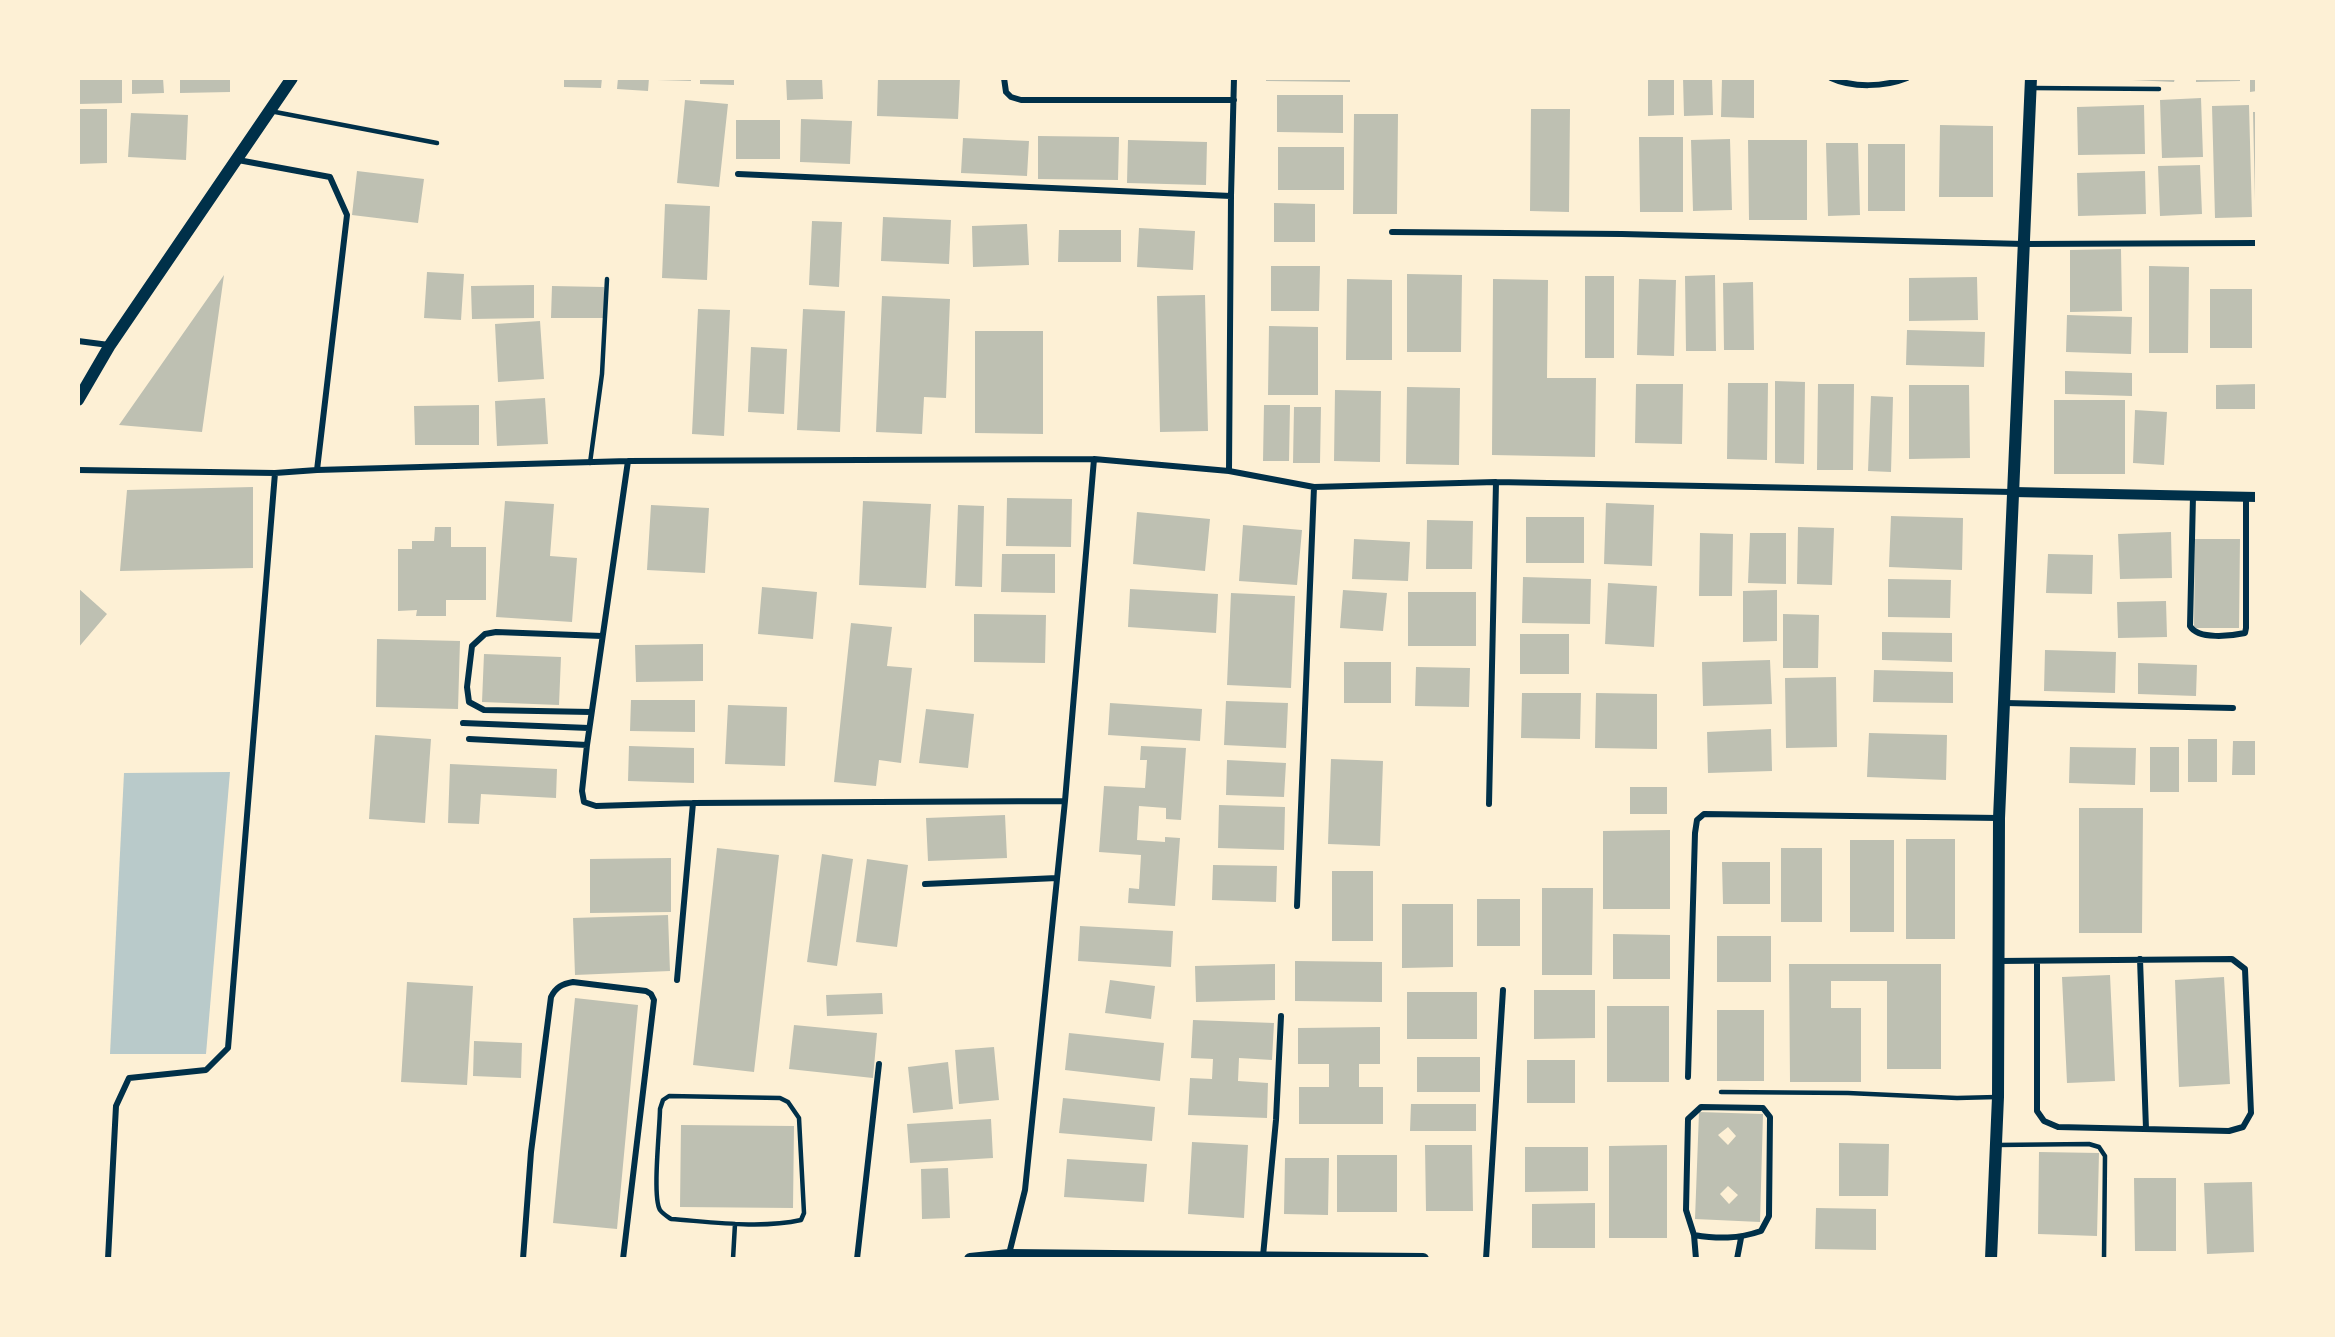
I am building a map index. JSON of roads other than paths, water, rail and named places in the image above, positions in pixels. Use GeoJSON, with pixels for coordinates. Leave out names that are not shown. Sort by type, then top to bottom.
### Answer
{"type":"FeatureCollection","features":[{"type":"Feature","properties":{"kind":"main road"},"geometry":{"type":"LineString","coordinates":[[78,400],[110,345],[292,78]]}},
{"type":"Feature","properties":{"kind":"main road"},"geometry":{"type":"LineString","coordinates":[[1991,1259],[1998,1097],[1999,818],[2031,83]]}},
{"type":"Feature","properties":{"kind":"main road"},"geometry":{"type":"LineString","coordinates":[[970,1259],[1263,1256],[1423,1259]]}},
{"type":"Feature","properties":{"kind":"street"},"geometry":{"type":"LineString","coordinates":[[1004,78],[1006,92],[1011,97],[1021,100],[1234,100]]}},
{"type":"Feature","properties":{"kind":"street"},"geometry":{"type":"LineString","coordinates":[[1229,471],[1234,78]]}},
{"type":"Feature","properties":{"kind":"street"},"geometry":{"type":"LineString","coordinates":[[1830,78],[1846,84],[1866,84],[1896,83],[1907,78]]}},
{"type":"Feature","properties":{"kind":"street"},"geometry":{"type":"LineString","coordinates":[[238,160],[330,177],[347,215],[317,470]]}},
{"type":"Feature","properties":{"kind":"street"},"geometry":{"type":"LineString","coordinates":[[738,174],[1231,196]]}},
{"type":"Feature","properties":{"kind":"street"},"geometry":{"type":"LineString","coordinates":[[1392,232],[1622,234],[2024,244],[2257,243]]}},
{"type":"Feature","properties":{"kind":"street"},"geometry":{"type":"LineString","coordinates":[[78,341],[110,345]]}},
{"type":"Feature","properties":{"kind":"street"},"geometry":{"type":"LineString","coordinates":[[1009,1257],[1025,1190],[1058,878],[1094,459]]}},
{"type":"Feature","properties":{"kind":"street"},"geometry":{"type":"LineString","coordinates":[[78,470],[275,473],[628,461],[1094,459],[1229,471],[1314,487],[1496,483],[2251,497],[2245,633],[2199,634],[2190,626],[2193,496]]}},
{"type":"Feature","properties":{"kind":"street"},"geometry":{"type":"LineString","coordinates":[[628,461],[591,712],[582,791],[584,802],[596,806],[693,802],[1065,801]]}},
{"type":"Feature","properties":{"kind":"street"},"geometry":{"type":"LineString","coordinates":[[108,1259],[117,1106],[129,1078],[206,1070],[228,1048],[275,473]]}},
{"type":"Feature","properties":{"kind":"street"},"geometry":{"type":"LineString","coordinates":[[1489,804],[1496,483]]}},
{"type":"Feature","properties":{"kind":"street"},"geometry":{"type":"LineString","coordinates":[[1298,906],[1314,487]]}},
{"type":"Feature","properties":{"kind":"street"},"geometry":{"type":"LineString","coordinates":[[591,712],[483,710],[470,702],[467,687],[472,646],[476,639],[496,632],[602,636]]}},
{"type":"Feature","properties":{"kind":"street"},"geometry":{"type":"LineString","coordinates":[[2005,703],[2233,708]]}},
{"type":"Feature","properties":{"kind":"street"},"geometry":{"type":"LineString","coordinates":[[463,723],[589,728]]}},
{"type":"Feature","properties":{"kind":"street"},"geometry":{"type":"LineString","coordinates":[[469,739],[587,745]]}},
{"type":"Feature","properties":{"kind":"street"},"geometry":{"type":"LineString","coordinates":[[677,980],[693,802]]}},
{"type":"Feature","properties":{"kind":"street"},"geometry":{"type":"LineString","coordinates":[[1688,1077],[1695,833],[1697,820],[1704,814],[1999,818]]}},
{"type":"Feature","properties":{"kind":"street"},"geometry":{"type":"LineString","coordinates":[[925,884],[1058,878]]}},
{"type":"Feature","properties":{"kind":"street"},"geometry":{"type":"LineString","coordinates":[[2140,958],[2146,1129]]}},
{"type":"Feature","properties":{"kind":"street"},"geometry":{"type":"LineString","coordinates":[[1997,961],[2232,959],[2245,969],[2251,1113],[2243,1127],[2229,1131],[2058,1126],[2044,1120],[2037,1111],[2037,962]]}},
{"type":"Feature","properties":{"kind":"street"},"geometry":{"type":"LineString","coordinates":[[523,1259],[531,1152],[550,997],[554,990],[562,984],[573,982],[646,991],[654,1000],[623,1259]]}},
{"type":"Feature","properties":{"kind":"street"},"geometry":{"type":"LineString","coordinates":[[1486,1259],[1503,990]]}},
{"type":"Feature","properties":{"kind":"street"},"geometry":{"type":"LineString","coordinates":[[1263,1256],[1276,1120],[1281,1016]]}},
{"type":"Feature","properties":{"kind":"street"},"geometry":{"type":"LineString","coordinates":[[857,1259],[879,1065]]}},
{"type":"Feature","properties":{"kind":"street"},"geometry":{"type":"LineString","coordinates":[[1694,1235],[1708,1238],[1741,1238],[1761,1231],[1769,1216],[1770,1117],[1763,1108],[1701,1107],[1688,1119],[1686,1210],[1694,1235],[1696,1259]]}},
{"type":"Feature","properties":{"kind":"street"},"geometry":{"type":"LineString","coordinates":[[1737,1259],[1741,1238]]}},
{"type":"Feature","properties":{"kind":"lane"},"geometry":{"type":"LineString","coordinates":[[2031,83],[2159,89]]}},
{"type":"Feature","properties":{"kind":"lane"},"geometry":{"type":"LineString","coordinates":[[270,111],[437,143]]}},
{"type":"Feature","properties":{"kind":"lane"},"geometry":{"type":"LineString","coordinates":[[590,463],[602,374],[607,279]]}},
{"type":"Feature","properties":{"kind":"lane"},"geometry":{"type":"LineString","coordinates":[[1721,1092],[1998,1097]]}},
{"type":"Feature","properties":{"kind":"lane"},"geometry":{"type":"LineString","coordinates":[[669,1096],[780,1098],[788,1102],[799,1118],[804,1213],[801,1220],[735,1224],[672,1219],[659,1209],[657,1194],[660,1109],[663,1101],[669,1096]]}},
{"type":"Feature","properties":{"kind":"lane"},"geometry":{"type":"LineString","coordinates":[[1996,1144],[2089,1144],[2099,1147],[2105,1156],[2104,1259]]}},
{"type":"Feature","properties":{"kind":"lane"},"geometry":{"type":"LineString","coordinates":[[732,1259],[735,1224]]}}]}
